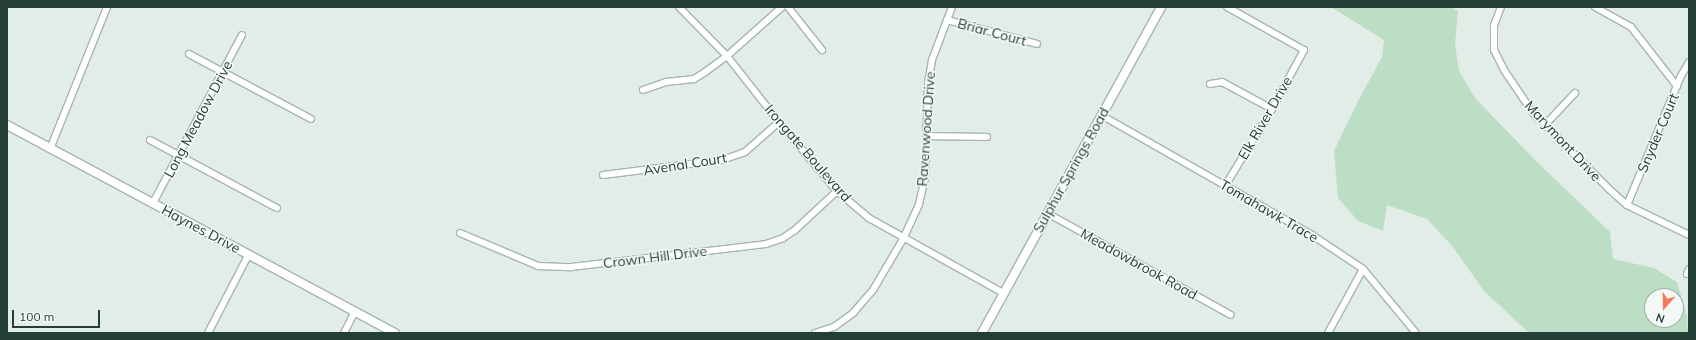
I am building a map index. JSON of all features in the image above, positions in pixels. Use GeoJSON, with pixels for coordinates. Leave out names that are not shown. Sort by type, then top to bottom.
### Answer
{"type":"FeatureCollection","features":[{"type":"Feature","properties":{"kind":"street"},"geometry":{"type":"LineString","coordinates":[[50,149],[107,7]]}},
{"type":"Feature","properties":{"kind":"street","name":"Irongate Boulevard"},"geometry":{"type":"LineString","coordinates":[[679,7],[727,56],[779,122],[837,191],[869,218],[903,239],[1003,293]]}},
{"type":"Feature","properties":{"kind":"street"},"geometry":{"type":"LineString","coordinates":[[643,90],[666,82],[694,78],[727,56],[782,7]]}},
{"type":"Feature","properties":{"kind":"street"},"geometry":{"type":"LineString","coordinates":[[788,7],[822,50]]}},
{"type":"Feature","properties":{"kind":"street","name":"Ravenwood Drive"},"geometry":{"type":"LineString","coordinates":[[816,333],[834,327],[853,313],[873,290],[903,239],[919,204],[925,179],[928,83],[932,60],[952,7]]}},
{"type":"Feature","properties":{"kind":"street","name":"Sulphur Springs Road"},"geometry":{"type":"LineString","coordinates":[[982,333],[1161,7]]}},
{"type":"Feature","properties":{"kind":"street","name":"Elk River Drive"},"geometry":{"type":"LineString","coordinates":[[1226,186],[1272,109],[1304,50],[1227,7]]}},
{"type":"Feature","properties":{"kind":"street","name":"Marymont Drive"},"geometry":{"type":"LineString","coordinates":[[1501,7],[1494,26],[1494,50],[1504,70],[1529,107],[1609,189],[1628,205],[1689,235]]}},
{"type":"Feature","properties":{"kind":"street"},"geometry":{"type":"LineString","coordinates":[[1595,7],[1630,27],[1677,86]]}},
{"type":"Feature","properties":{"kind":"street","name":"Briar Court"},"geometry":{"type":"LineString","coordinates":[[947,20],[1037,44]]}},
{"type":"Feature","properties":{"kind":"street","name":"Long Meadow Drive"},"geometry":{"type":"LineString","coordinates":[[153,203],[242,35]]}},
{"type":"Feature","properties":{"kind":"street"},"geometry":{"type":"LineString","coordinates":[[189,54],[311,119]]}},
{"type":"Feature","properties":{"kind":"street","name":"Snyder Court"},"geometry":{"type":"LineString","coordinates":[[1628,205],[1677,86],[1689,62]]}},
{"type":"Feature","properties":{"kind":"street"},"geometry":{"type":"LineString","coordinates":[[1210,84],[1222,82],[1272,109]]}},
{"type":"Feature","properties":{"kind":"street"},"geometry":{"type":"LineString","coordinates":[[1545,125],[1575,93]]}},
{"type":"Feature","properties":{"kind":"street","name":"Tomahawk Trace"},"geometry":{"type":"LineString","coordinates":[[1101,115],[1312,235],[1363,269],[1416,333]]}},
{"type":"Feature","properties":{"kind":"street","name":"Avenal Court"},"geometry":{"type":"LineString","coordinates":[[603,174],[722,160],[745,152],[779,122]]}},
{"type":"Feature","properties":{"kind":"street","name":"Haynes Drive"},"geometry":{"type":"LineString","coordinates":[[7,125],[396,333]]}},
{"type":"Feature","properties":{"kind":"street"},"geometry":{"type":"LineString","coordinates":[[926,136],[987,137]]}},
{"type":"Feature","properties":{"kind":"street"},"geometry":{"type":"LineString","coordinates":[[150,140],[277,208]]}},
{"type":"Feature","properties":{"kind":"street","name":"Crown Hill Drive"},"geometry":{"type":"LineString","coordinates":[[460,233],[538,266],[571,267],[766,244],[783,238],[795,230],[837,191]]}},
{"type":"Feature","properties":{"kind":"street","name":"Meadowbrook Road"},"geometry":{"type":"LineString","coordinates":[[1047,213],[1231,315]]}},
{"type":"Feature","properties":{"kind":"street"},"geometry":{"type":"LineString","coordinates":[[208,333],[249,254]]}},
{"type":"Feature","properties":{"kind":"street"},"geometry":{"type":"LineString","coordinates":[[1328,333],[1363,269]]}},
{"type":"Feature","properties":{"kind":"street"},"geometry":{"type":"LineString","coordinates":[[344,333],[355,312]]}},
{"type":"Feature","properties":{"kind":"street"},"geometry":{"type":"LineString","coordinates":[[834,327],[837,333]]}},
{"type":"Feature","properties":{"kind":"green space"},"geometry":{"type":"Polygon","coordinates":[[[1331,7],[1451,7],[1458,11],[1455,44],[1459,71],[1475,98],[1536,161],[1610,232],[1613,259],[1654,268],[1677,282],[1679,288],[1644,288],[1644,328],[1684,328],[1684,306],[1687,316],[1688,333],[1529,333],[1484,291],[1453,247],[1427,219],[1387,205],[1383,231],[1358,221],[1338,198],[1334,151],[1358,101],[1382,57],[1384,40],[1331,7]]]}}]}
